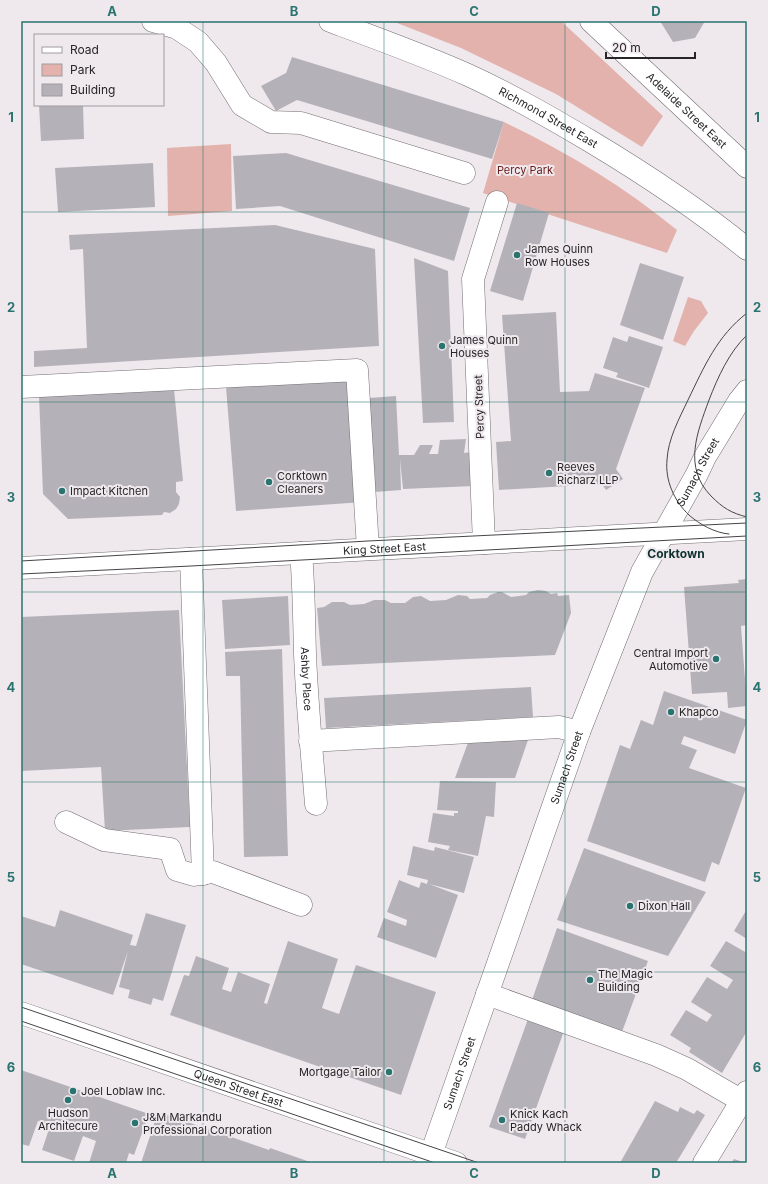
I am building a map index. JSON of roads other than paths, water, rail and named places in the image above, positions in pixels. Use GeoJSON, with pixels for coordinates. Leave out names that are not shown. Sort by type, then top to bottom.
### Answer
{"type":"FeatureCollection","features":[{"type":"Feature","properties":{"kind":"main road"},"geometry":{"type":"LineString","coordinates":[[153,21],[177,28],[198,42],[216,63],[242,105],[271,122],[300,123],[464,173]]}},
{"type":"Feature","properties":{"kind":"main road","name":"Richmond Street East"},"geometry":{"type":"LineString","coordinates":[[330,21],[438,62],[470,76],[552,118],[630,165],[675,195],[747,249]]}},
{"type":"Feature","properties":{"kind":"main road","name":"Adelaide Street East"},"geometry":{"type":"LineString","coordinates":[[591,21],[747,167]]}},
{"type":"Feature","properties":{"kind":"main road","name":"Percy Street"},"geometry":{"type":"LineString","coordinates":[[484,543],[474,279],[497,202]]}},
{"type":"Feature","properties":{"kind":"main road"},"geometry":{"type":"LineString","coordinates":[[21,387],[357,370],[368,549]]}},
{"type":"Feature","properties":{"kind":"main road","name":"Sumach Street"},"geometry":{"type":"LineString","coordinates":[[429,1159],[579,732],[642,572],[689,489],[705,457],[739,401],[747,391]]}},
{"type":"Feature","properties":{"kind":"main road","name":"King Street East"},"geometry":{"type":"LineString","coordinates":[[21,568],[747,529]]}},
{"type":"Feature","properties":{"kind":"main road","name":"Ashby Place"},"geometry":{"type":"LineString","coordinates":[[301,553],[304,586],[305,654],[310,741],[316,804]]}},
{"type":"Feature","properties":{"kind":"main road"},"geometry":{"type":"LineString","coordinates":[[191,559],[203,874]]}},
{"type":"Feature","properties":{"kind":"main road"},"geometry":{"type":"LineString","coordinates":[[310,741],[559,727],[579,732]]}},
{"type":"Feature","properties":{"kind":"main road"},"geometry":{"type":"LineString","coordinates":[[66,822],[104,840],[170,849],[177,870],[194,875],[214,872],[301,905]]}},
{"type":"Feature","properties":{"kind":"main road"},"geometry":{"type":"LineString","coordinates":[[487,994],[656,1055],[744,1096],[704,1163]]}},
{"type":"Feature","properties":{"kind":"main road","name":"Queen Street East"},"geometry":{"type":"LineString","coordinates":[[21,1013],[429,1159],[456,1163]]}},
{"type":"Feature","properties":{"kind":"tram line"},"geometry":{"type":"LineString","coordinates":[[729,534],[708,528],[689,515],[679,503],[672,490],[667,475],[667,460],[669,444],[674,429],[706,364],[719,342],[727,332],[747,313]]}},
{"type":"Feature","properties":{"kind":"tram line"},"geometry":{"type":"LineString","coordinates":[[747,335],[729,357],[712,391],[700,425],[695,450],[697,473],[702,485],[719,504],[736,514],[747,517]]}},
{"type":"Feature","properties":{"kind":"tram line"},"geometry":{"type":"LineString","coordinates":[[21,561],[368,541],[747,523]]}},
{"type":"Feature","properties":{"kind":"tram line"},"geometry":{"type":"LineString","coordinates":[[21,574],[747,536]]}},
{"type":"Feature","properties":{"kind":"tram line"},"geometry":{"type":"LineString","coordinates":[[21,1007],[479,1163]]}},
{"type":"Feature","properties":{"kind":"tram line"},"geometry":{"type":"LineString","coordinates":[[21,1021],[435,1163]]}},
{"type":"Feature","properties":{"kind":"place","name":"James Quinn Row Houses"},"geometry":{"type":"Point","coordinates":[517,255]}},
{"type":"Feature","properties":{"kind":"place","name":"James Quinn Houses"},"geometry":{"type":"Point","coordinates":[442,346]}},
{"type":"Feature","properties":{"kind":"place","name":"Reeves Richarz LLP"},"geometry":{"type":"Point","coordinates":[549,473]}},
{"type":"Feature","properties":{"kind":"place","name":"Corktown Cleaners"},"geometry":{"type":"Point","coordinates":[269,482]}},
{"type":"Feature","properties":{"kind":"place","name":"Impact Kitchen"},"geometry":{"type":"Point","coordinates":[62,491]}},
{"type":"Feature","properties":{"kind":"place","name":"Central Import Automotive"},"geometry":{"type":"Point","coordinates":[716,659]}},
{"type":"Feature","properties":{"kind":"place","name":"Khapco"},"geometry":{"type":"Point","coordinates":[671,712]}},
{"type":"Feature","properties":{"kind":"place","name":"Dixon Hall"},"geometry":{"type":"Point","coordinates":[630,906]}},
{"type":"Feature","properties":{"kind":"place","name":"The Magic Building"},"geometry":{"type":"Point","coordinates":[590,980]}},
{"type":"Feature","properties":{"kind":"place","name":"Mortgage Tailor"},"geometry":{"type":"Point","coordinates":[389,1072]}},
{"type":"Feature","properties":{"kind":"place","name":"Joel Loblaw Inc."},"geometry":{"type":"Point","coordinates":[73,1091]}},
{"type":"Feature","properties":{"kind":"place","name":"Hudson Architecure"},"geometry":{"type":"Point","coordinates":[68,1100]}},
{"type":"Feature","properties":{"kind":"place","name":"Knick Kach Paddy Whack"},"geometry":{"type":"Point","coordinates":[502,1120]}},
{"type":"Feature","properties":{"kind":"place","name":"J&M Markandu Professional Corporation"},"geometry":{"type":"Point","coordinates":[135,1123]}},
{"type":"Feature","properties":{"kind":"district","name":"Corktown"},"geometry":{"type":"Point","coordinates":[676,553]}},
{"type":"Feature","properties":{"kind":"park label","name":"Percy Park"},"geometry":{"type":"Point","coordinates":[525,170]}}]}
